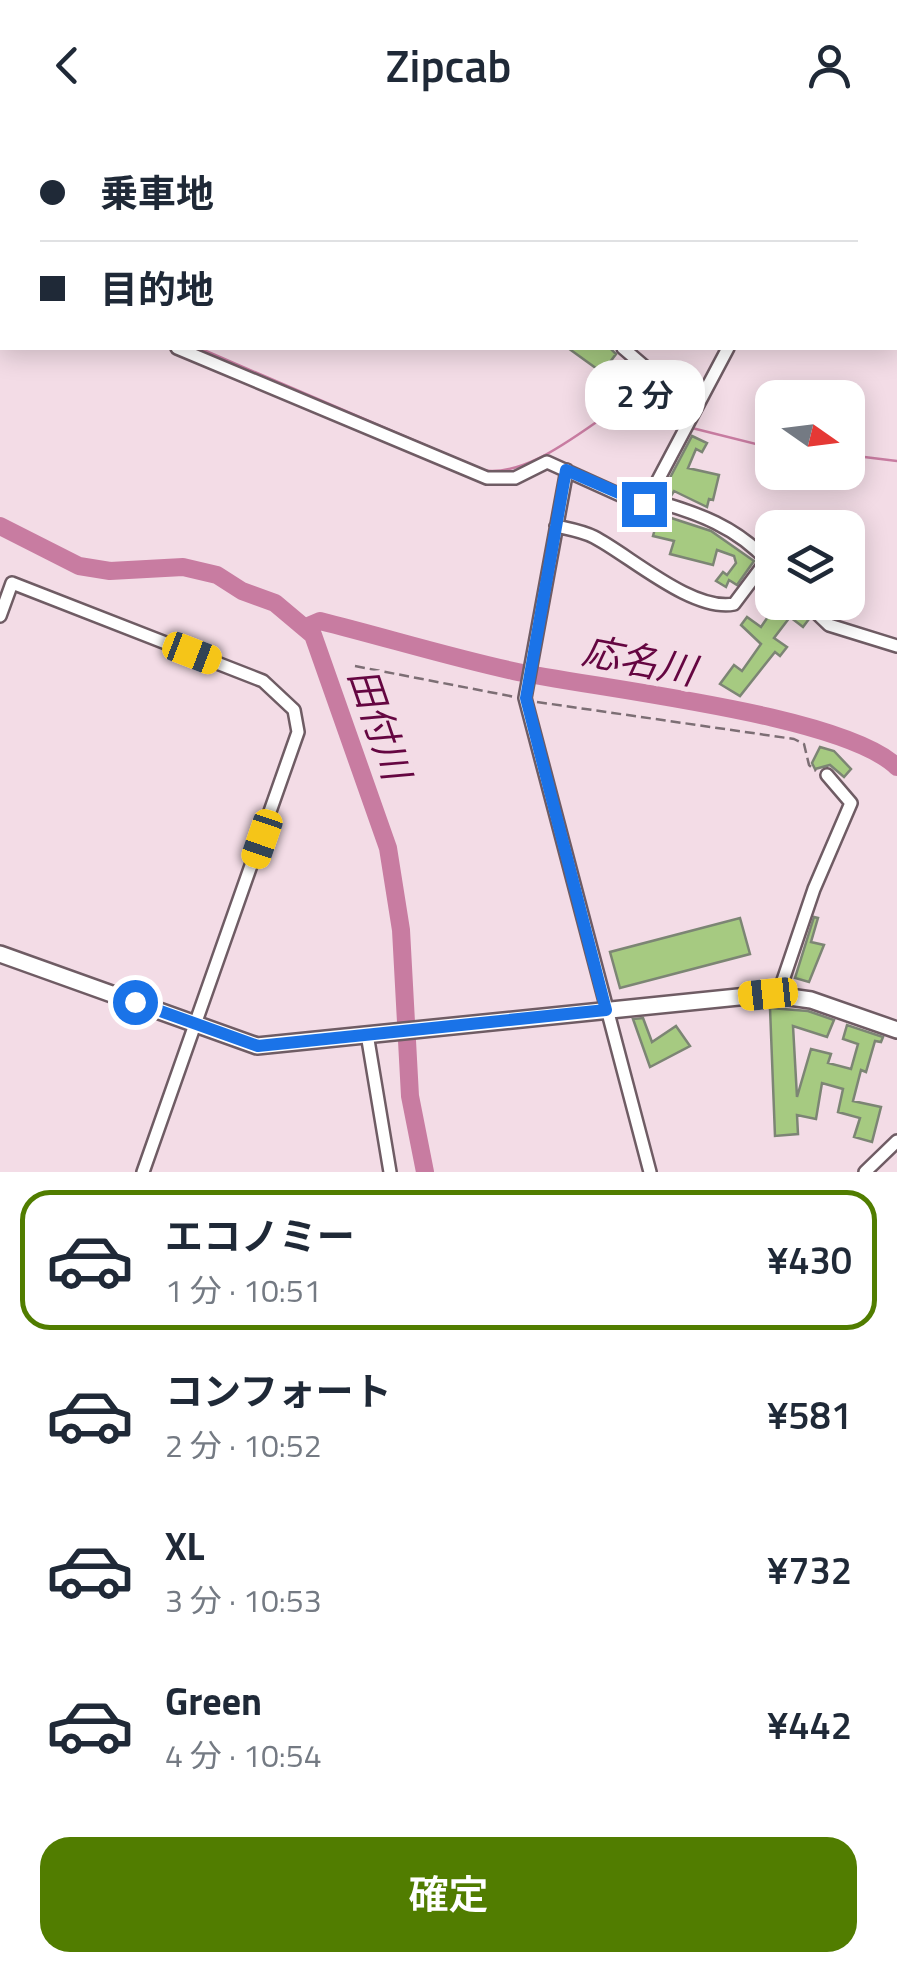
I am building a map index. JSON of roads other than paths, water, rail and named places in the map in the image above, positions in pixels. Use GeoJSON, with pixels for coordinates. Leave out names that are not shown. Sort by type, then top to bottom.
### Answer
{"type":"FeatureCollection","features":[{"type":"Feature","properties":{"kind":"street"},"geometry":{"type":"LineString","coordinates":[[182,350],[487,478],[515,478],[547,462],[640,504],[648,499],[727,350]]}},
{"type":"Feature","properties":{"kind":"street"},"geometry":{"type":"LineString","coordinates":[[625,350],[695,410]]}},
{"type":"Feature","properties":{"kind":"street"},"geometry":{"type":"LineString","coordinates":[[566,470],[526,700],[650,1172]]}},
{"type":"Feature","properties":{"kind":"street"},"geometry":{"type":"LineString","coordinates":[[648,499],[708,516],[755,546]]}},
{"type":"Feature","properties":{"kind":"street"},"geometry":{"type":"LineString","coordinates":[[556,526],[598,538],[646,574],[720,605],[734,604],[755,580]]}},
{"type":"Feature","properties":{"kind":"street"},"geometry":{"type":"LineString","coordinates":[[0,616],[12,583],[263,682],[294,710],[298,732],[143,1172]]}},
{"type":"Feature","properties":{"kind":"street"},"geometry":{"type":"LineString","coordinates":[[824,620],[897,646]]}},
{"type":"Feature","properties":{"kind":"street"},"geometry":{"type":"LineString","coordinates":[[778,994],[814,888],[851,803],[827,774]]}},
{"type":"Feature","properties":{"kind":"street"},"geometry":{"type":"LineString","coordinates":[[0,954],[258,1046],[778,994],[812,1000],[897,1030]]}},
{"type":"Feature","properties":{"kind":"street"},"geometry":{"type":"LineString","coordinates":[[374,1034],[390,1172]]}},
{"type":"Feature","properties":{"kind":"street"},"geometry":{"type":"LineString","coordinates":[[865,1172],[897,1141]]}},
{"type":"Feature","properties":{"kind":"waterway"},"geometry":{"type":"LineString","coordinates":[[204,350],[469,464]]}},
{"type":"Feature","properties":{"kind":"waterway"},"geometry":{"type":"LineString","coordinates":[[481,470],[499,471],[537,459],[625,403],[685,424]]}},
{"type":"Feature","properties":{"kind":"waterway"},"geometry":{"type":"LineString","coordinates":[[692,428],[755,444]]}},
{"type":"Feature","properties":{"kind":"waterway"},"geometry":{"type":"LineString","coordinates":[[865,457],[897,461]]}},
{"type":"Feature","properties":{"kind":"waterway","name":"田付川"},"geometry":{"type":"LineString","coordinates":[[0,526],[79,566],[110,571],[183,567],[217,575],[242,591],[275,603],[313,635],[388,848],[401,930],[410,1096],[425,1172]]}},
{"type":"Feature","properties":{"kind":"waterway","name":"応名川"},"geometry":{"type":"LineString","coordinates":[[306,627],[320,621],[513,671],[774,718],[868,748],[897,767]]}}]}
